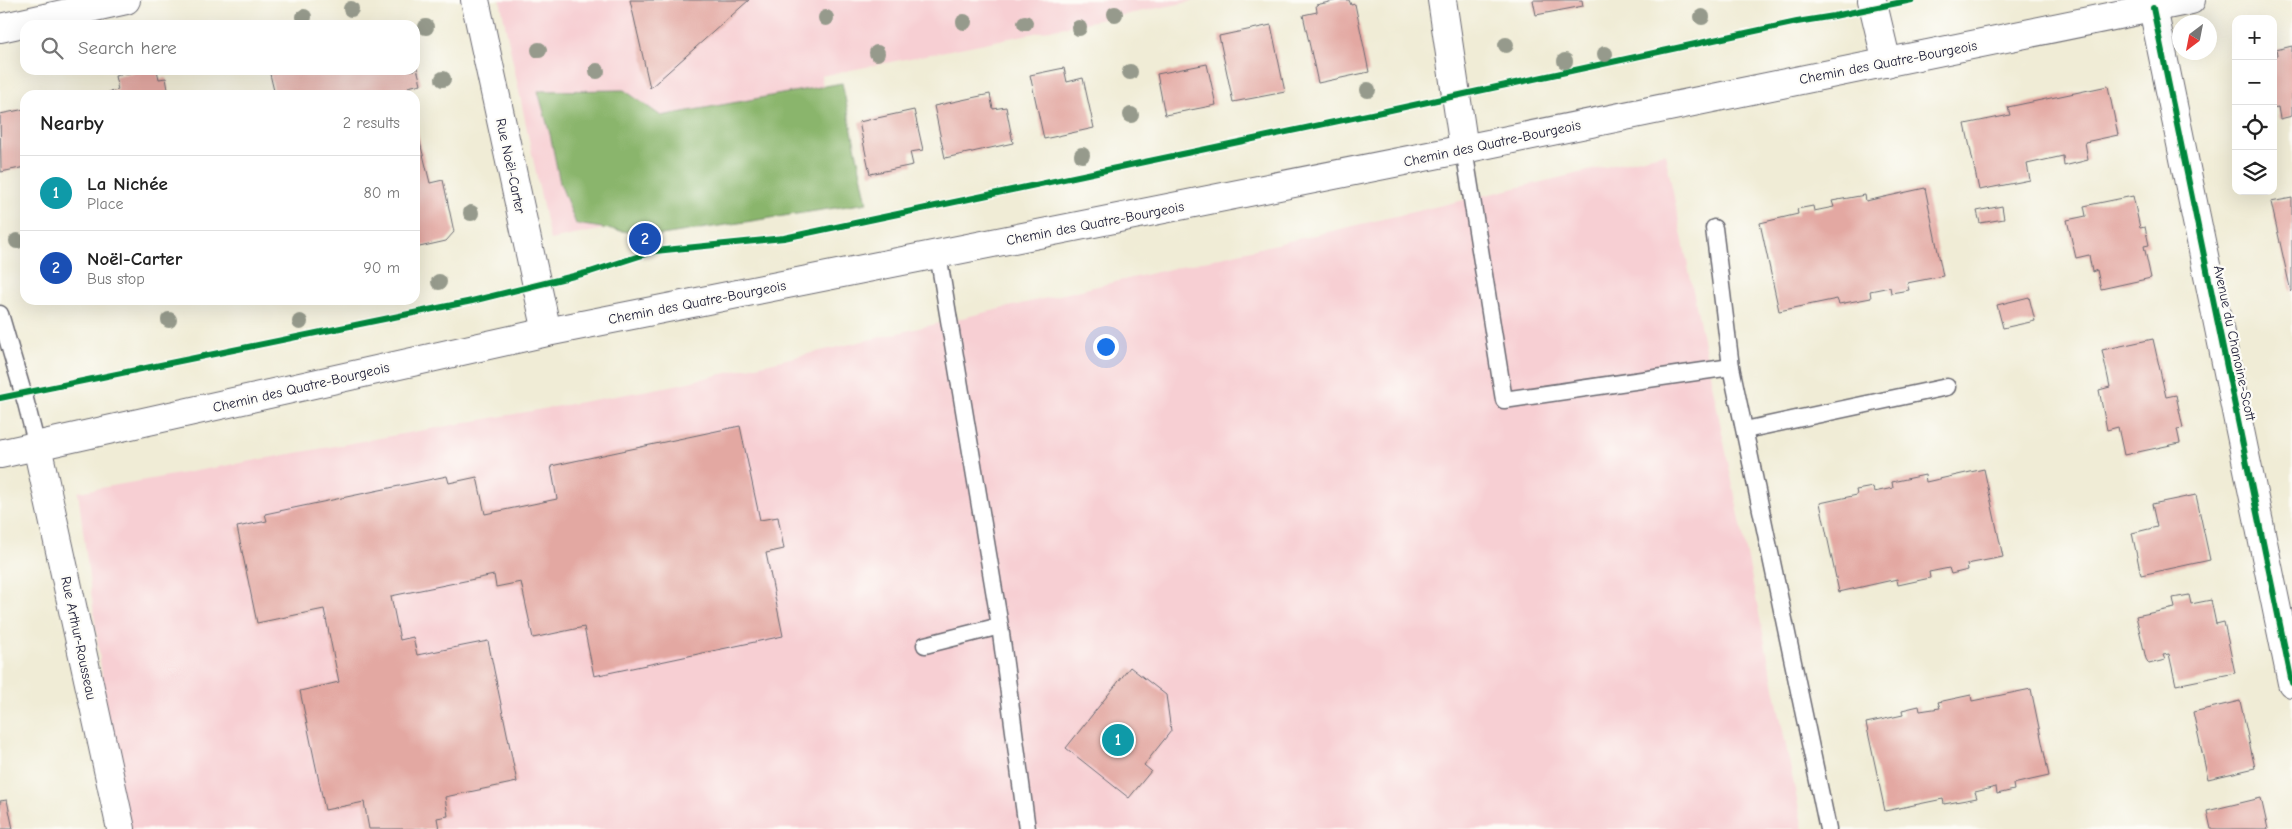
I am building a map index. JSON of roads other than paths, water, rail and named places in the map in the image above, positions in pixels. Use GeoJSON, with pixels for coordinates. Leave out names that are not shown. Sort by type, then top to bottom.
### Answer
{"type":"FeatureCollection","features":[{"type":"Feature","properties":{"kind":"main road"},"geometry":{"type":"LineString","coordinates":[[0,28],[35,10],[126,0]]}},
{"type":"Feature","properties":{"kind":"main road","name":"Rue Noël-Carter"},"geometry":{"type":"LineString","coordinates":[[475,0],[547,332]]}},
{"type":"Feature","properties":{"kind":"main road"},"geometry":{"type":"LineString","coordinates":[[1442,0],[1464,149]]}},
{"type":"Feature","properties":{"kind":"main road"},"geometry":{"type":"LineString","coordinates":[[1872,0],[1887,63]]}},
{"type":"Feature","properties":{"kind":"main road","name":"Chemin des Quatre-Bourgeois"},"geometry":{"type":"LineString","coordinates":[[0,454],[547,332],[1464,149],[2191,0]]}},
{"type":"Feature","properties":{"kind":"main road","name":"Avenue du Chanoine-Scott"},"geometry":{"type":"LineString","coordinates":[[2153,8],[2292,683]]}},
{"type":"Feature","properties":{"kind":"main road","name":"Rue Arthur-Rousseau"},"geometry":{"type":"LineString","coordinates":[[37,446],[121,829]]}},
{"type":"Feature","properties":{"kind":"lane"},"geometry":{"type":"LineString","coordinates":[[1464,149],[1504,400],[1731,367]]}},
{"type":"Feature","properties":{"kind":"lane"},"geometry":{"type":"LineString","coordinates":[[1714,228],[1731,367],[1828,829]]}},
{"type":"Feature","properties":{"kind":"lane"},"geometry":{"type":"LineString","coordinates":[[938,254],[1000,626],[1027,829]]}},
{"type":"Feature","properties":{"kind":"lane"},"geometry":{"type":"LineString","coordinates":[[0,314],[37,446]]}},
{"type":"Feature","properties":{"kind":"lane"},"geometry":{"type":"LineString","coordinates":[[1745,430],[1947,387]]}},
{"type":"Feature","properties":{"kind":"lane"},"geometry":{"type":"LineString","coordinates":[[925,645],[1000,626]]}},
{"type":"Feature","properties":{"kind":"place","name":"Noël-Carter"},"geometry":{"type":"Point","coordinates":[645,239]}},
{"type":"Feature","properties":{"kind":"place","name":"La Nichée"},"geometry":{"type":"Point","coordinates":[1118,740]}}]}
